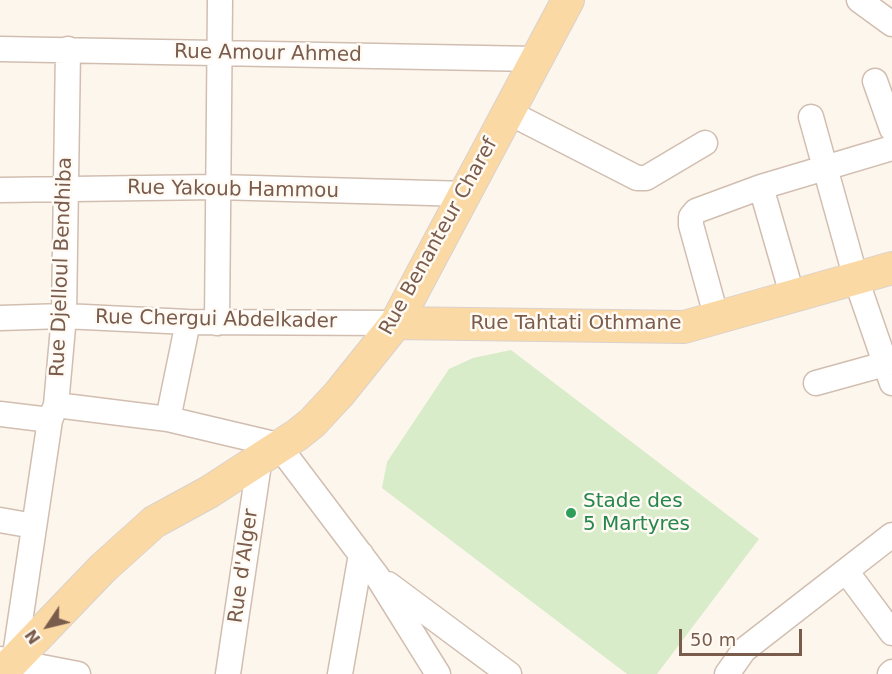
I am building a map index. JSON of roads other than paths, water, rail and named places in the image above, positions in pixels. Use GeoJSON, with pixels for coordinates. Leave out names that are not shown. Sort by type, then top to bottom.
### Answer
{"type":"FeatureCollection","features":[{"type":"Feature","properties":{"kind":"main road","name":"Rue Benanteur Charef"},"geometry":{"type":"LineString","coordinates":[[9,667],[104,568],[154,522],[209,492],[312,423],[396,323],[568,0]]}},
{"type":"Feature","properties":{"kind":"main road","name":"Rue Tahtati Othmane"},"geometry":{"type":"LineString","coordinates":[[396,323],[684,327],[793,298],[892,268]]}},
{"type":"Feature","properties":{"kind":"street"},"geometry":{"type":"LineString","coordinates":[[217,323],[220,0]]}},
{"type":"Feature","properties":{"kind":"street"},"geometry":{"type":"LineString","coordinates":[[859,0],[892,24]]}},
{"type":"Feature","properties":{"kind":"street","name":"Rue Amour Ahmed"},"geometry":{"type":"LineString","coordinates":[[0,49],[536,59]]}},
{"type":"Feature","properties":{"kind":"street","name":"Rue Djelloul Bendhiba"},"geometry":{"type":"LineString","coordinates":[[9,667],[53,412],[64,316],[64,189],[68,50]]}},
{"type":"Feature","properties":{"kind":"street"},"geometry":{"type":"LineString","coordinates":[[875,81],[892,129]]}},
{"type":"Feature","properties":{"kind":"street"},"geometry":{"type":"LineString","coordinates":[[508,112],[637,178],[646,178],[705,143]]}},
{"type":"Feature","properties":{"kind":"street"},"geometry":{"type":"LineString","coordinates":[[811,117],[856,279],[890,370],[816,383]]}},
{"type":"Feature","properties":{"kind":"street"},"geometry":{"type":"LineString","coordinates":[[717,319],[692,217],[696,211],[761,187],[892,148]]}},
{"type":"Feature","properties":{"kind":"street","name":"Rue Yakoub Hammou"},"geometry":{"type":"LineString","coordinates":[[0,190],[217,187],[466,194]]}},
{"type":"Feature","properties":{"kind":"street"},"geometry":{"type":"LineString","coordinates":[[761,187],[793,298]]}},
{"type":"Feature","properties":{"kind":"street","name":"Rue Chergui Abdelkader"},"geometry":{"type":"LineString","coordinates":[[0,318],[64,316],[217,323],[396,323]]}},
{"type":"Feature","properties":{"kind":"street"},"geometry":{"type":"LineString","coordinates":[[168,419],[188,322]]}},
{"type":"Feature","properties":{"kind":"street"},"geometry":{"type":"LineString","coordinates":[[0,414],[53,412],[168,419],[269,451],[361,554],[438,674]]}},
{"type":"Feature","properties":{"kind":"street","name":"Rue d'Alger"},"geometry":{"type":"LineString","coordinates":[[228,674],[269,451]]}},
{"type":"Feature","properties":{"kind":"street"},"geometry":{"type":"LineString","coordinates":[[0,520],[34,526]]}},
{"type":"Feature","properties":{"kind":"street"},"geometry":{"type":"LineString","coordinates":[[727,674],[744,650],[892,535]]}},
{"type":"Feature","properties":{"kind":"street"},"geometry":{"type":"LineString","coordinates":[[340,674],[361,554]]}},
{"type":"Feature","properties":{"kind":"street"},"geometry":{"type":"LineString","coordinates":[[846,571],[892,633]]}},
{"type":"Feature","properties":{"kind":"street"},"geometry":{"type":"LineString","coordinates":[[377,576],[509,674]]}},
{"type":"Feature","properties":{"kind":"street"},"geometry":{"type":"LineString","coordinates":[[9,667],[78,674]]}},
{"type":"Feature","properties":{"kind":"place","name":"Stade des 5 Martyres"},"geometry":{"type":"Point","coordinates":[571,513]}}]}
